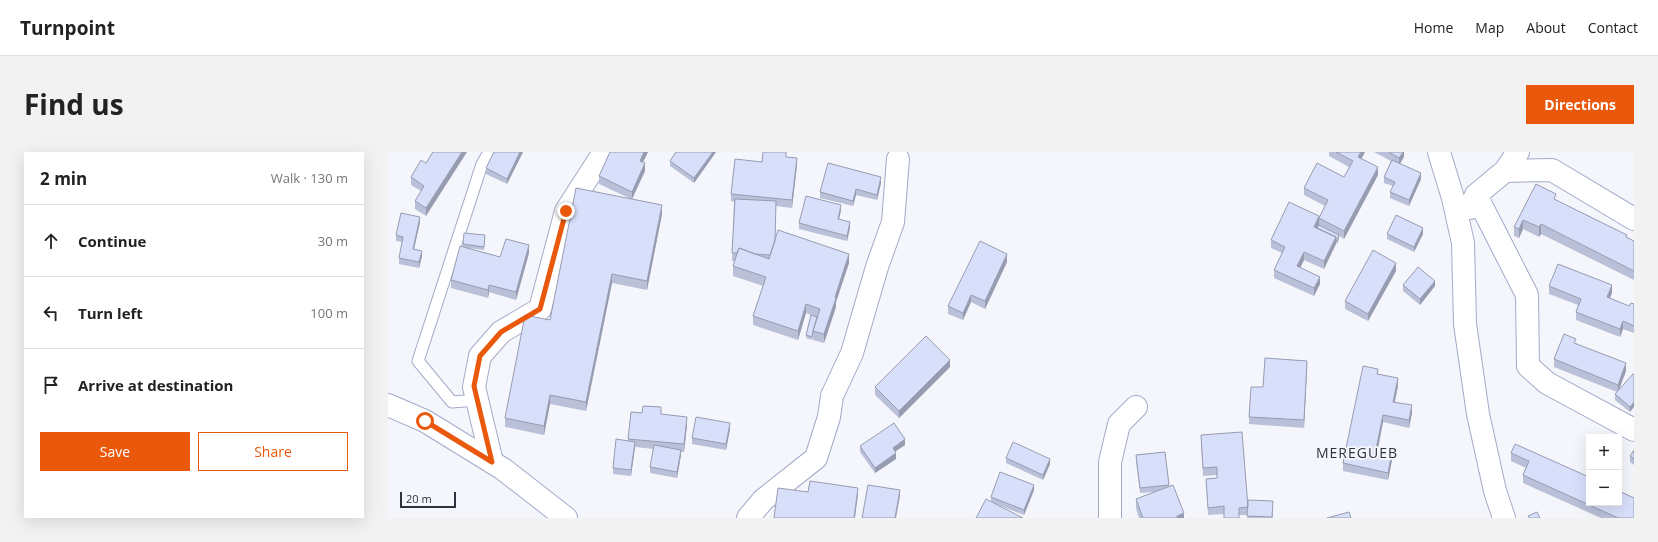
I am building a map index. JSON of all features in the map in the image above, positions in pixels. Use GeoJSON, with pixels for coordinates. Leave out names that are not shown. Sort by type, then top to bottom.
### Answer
{"type":"FeatureCollection","features":[{"type":"Feature","properties":{"kind":"street"},"geometry":{"type":"LineString","coordinates":[[492,462],[474,386],[480,356],[501,332],[540,309],[566,211],[604,152]]}},
{"type":"Feature","properties":{"kind":"street"},"geometry":{"type":"LineString","coordinates":[[1439,152],[1463,243],[1465,324],[1477,406],[1495,491],[1504,518]]}},
{"type":"Feature","properties":{"kind":"street"},"geometry":{"type":"LineString","coordinates":[[1460,231],[1476,195],[1505,171],[1518,152]]}},
{"type":"Feature","properties":{"kind":"street"},"geometry":{"type":"LineString","coordinates":[[748,518],[763,500],[816,458],[829,417],[832,396],[852,353],[877,267],[893,222],[898,159]]}},
{"type":"Feature","properties":{"kind":"street"},"geometry":{"type":"LineString","coordinates":[[1505,171],[1552,170],[1634,219]]}},
{"type":"Feature","properties":{"kind":"street"},"geometry":{"type":"LineString","coordinates":[[1476,195],[1527,295],[1528,366],[1547,383],[1634,430]]}},
{"type":"Feature","properties":{"kind":"street"},"geometry":{"type":"LineString","coordinates":[[388,405],[425,421],[492,462],[566,518]]}},
{"type":"Feature","properties":{"kind":"street"},"geometry":{"type":"LineString","coordinates":[[1110,518],[1110,462],[1119,424],[1136,407]]}},
{"type":"Feature","properties":{"kind":"lane"},"geometry":{"type":"LineString","coordinates":[[478,400],[452,402],[418,361],[482,164],[489,152]]}},
{"type":"Feature","properties":{"kind":"building"},"geometry":{"type":"Polygon","coordinates":[[[433,152],[462,152],[426,208],[415,201],[424,186],[411,177],[421,160],[426,163],[433,152]]]}},
{"type":"Feature","properties":{"kind":"building"},"geometry":{"type":"Polygon","coordinates":[[[494,152],[520,152],[507,179],[486,168],[494,152]]]}},
{"type":"Feature","properties":{"kind":"building"},"geometry":{"type":"Polygon","coordinates":[[[610,152],[644,152],[640,161],[645,163],[632,192],[599,176],[610,152]]]}},
{"type":"Feature","properties":{"kind":"building"},"geometry":{"type":"Polygon","coordinates":[[[676,152],[713,152],[694,178],[670,161],[676,152]]]}},
{"type":"Feature","properties":{"kind":"building"},"geometry":{"type":"Polygon","coordinates":[[[763,152],[786,152],[786,157],[797,158],[792,200],[731,194],[735,159],[762,162],[763,152]]]}},
{"type":"Feature","properties":{"kind":"building"},"geometry":{"type":"Polygon","coordinates":[[[1336,152],[1361,152],[1358,157],[1378,167],[1344,231],[1319,218],[1328,200],[1304,188],[1317,163],[1344,177],[1353,161],[1336,152]]]}},
{"type":"Feature","properties":{"kind":"building"},"geometry":{"type":"Polygon","coordinates":[[[1389,152],[1403,152],[1399,158],[1389,152]]]}},
{"type":"Feature","properties":{"kind":"building"},"geometry":{"type":"Polygon","coordinates":[[[1392,160],[1421,173],[1409,200],[1390,192],[1395,182],[1384,177],[1392,160]]]}},
{"type":"Feature","properties":{"kind":"building"},"geometry":{"type":"Polygon","coordinates":[[[828,163],[881,177],[877,195],[856,189],[853,201],[820,192],[828,163]]]}},
{"type":"Feature","properties":{"kind":"building"},"geometry":{"type":"Polygon","coordinates":[[[1536,184],[1556,194],[1554,199],[1627,235],[1626,237],[1634,241],[1634,271],[1541,224],[1539,227],[1523,220],[1519,229],[1514,227],[1536,184]]]}},
{"type":"Feature","properties":{"kind":"building"},"geometry":{"type":"Polygon","coordinates":[[[576,188],[662,205],[647,281],[612,274],[586,402],[550,395],[544,426],[505,418],[525,315],[550,320],[576,188]]]}},
{"type":"Feature","properties":{"kind":"building"},"geometry":{"type":"Polygon","coordinates":[[[806,196],[841,205],[838,219],[850,222],[847,236],[799,223],[806,196]]]}},
{"type":"Feature","properties":{"kind":"building"},"geometry":{"type":"Polygon","coordinates":[[[735,199],[776,201],[775,241],[770,255],[755,254],[739,248],[737,253],[732,253],[735,199]]]}},
{"type":"Feature","properties":{"kind":"building"},"geometry":{"type":"Polygon","coordinates":[[[1289,202],[1319,216],[1314,227],[1336,237],[1324,261],[1304,252],[1297,266],[1320,277],[1314,288],[1274,270],[1285,247],[1271,240],[1289,202]]]}},
{"type":"Feature","properties":{"kind":"building"},"geometry":{"type":"Polygon","coordinates":[[[401,213],[420,217],[413,249],[422,251],[419,262],[399,258],[403,237],[396,235],[401,213]]]}},
{"type":"Feature","properties":{"kind":"building"},"geometry":{"type":"Polygon","coordinates":[[[1396,215],[1423,228],[1414,247],[1387,234],[1396,215]]]}},
{"type":"Feature","properties":{"kind":"building"},"geometry":{"type":"Polygon","coordinates":[[[1319,225],[1339,235],[1337,241],[1336,237],[1317,228],[1319,225]]]}},
{"type":"Feature","properties":{"kind":"building"},"geometry":{"type":"Polygon","coordinates":[[[778,230],[849,254],[824,334],[813,331],[820,309],[806,304],[798,331],[753,316],[766,277],[733,266],[739,248],[769,259],[778,230]]]}},
{"type":"Feature","properties":{"kind":"building"},"geometry":{"type":"Polygon","coordinates":[[[464,233],[485,235],[484,247],[463,244],[464,233]]]}},
{"type":"Feature","properties":{"kind":"building"},"geometry":{"type":"Polygon","coordinates":[[[506,239],[529,245],[516,292],[489,285],[488,290],[451,280],[460,246],[500,257],[506,239]]]}},
{"type":"Feature","properties":{"kind":"building"},"geometry":{"type":"Polygon","coordinates":[[[980,241],[1007,254],[985,301],[971,295],[963,313],[948,306],[980,241]]]}},
{"type":"Feature","properties":{"kind":"building"},"geometry":{"type":"Polygon","coordinates":[[[1373,250],[1396,263],[1368,314],[1345,301],[1373,250]]]}},
{"type":"Feature","properties":{"kind":"building"},"geometry":{"type":"Polygon","coordinates":[[[1558,264],[1612,285],[1607,297],[1629,306],[1631,303],[1634,304],[1634,326],[1623,321],[1620,329],[1576,312],[1581,299],[1549,286],[1558,264]]]}},
{"type":"Feature","properties":{"kind":"building"},"geometry":{"type":"Polygon","coordinates":[[[1418,267],[1435,281],[1420,299],[1403,285],[1418,267]]]}},
{"type":"Feature","properties":{"kind":"building"},"geometry":{"type":"Polygon","coordinates":[[[811,315],[817,317],[812,337],[806,335],[811,315]]]}},
{"type":"Feature","properties":{"kind":"building"},"geometry":{"type":"Polygon","coordinates":[[[1564,334],[1576,339],[1574,343],[1626,363],[1618,385],[1554,359],[1564,334]]]}},
{"type":"Feature","properties":{"kind":"building"},"geometry":{"type":"Polygon","coordinates":[[[926,336],[950,360],[899,411],[875,387],[926,336]]]}},
{"type":"Feature","properties":{"kind":"building"},"geometry":{"type":"Polygon","coordinates":[[[1265,358],[1307,361],[1304,420],[1249,417],[1251,387],[1263,387],[1265,358]]]}},
{"type":"Feature","properties":{"kind":"building"},"geometry":{"type":"Polygon","coordinates":[[[1363,366],[1378,369],[1377,374],[1398,378],[1393,402],[1412,405],[1409,420],[1383,415],[1376,449],[1392,452],[1388,473],[1343,463],[1363,366]]]}},
{"type":"Feature","properties":{"kind":"building"},"geometry":{"type":"Polygon","coordinates":[[[1633,374],[1634,402],[1630,407],[1615,394],[1633,374]]]}},
{"type":"Feature","properties":{"kind":"building"},"geometry":{"type":"Polygon","coordinates":[[[643,406],[661,407],[661,414],[687,417],[684,444],[628,439],[631,412],[642,413],[643,406]]]}},
{"type":"Feature","properties":{"kind":"building"},"geometry":{"type":"Polygon","coordinates":[[[696,417],[730,423],[726,444],[692,438],[696,417]]]}},
{"type":"Feature","properties":{"kind":"building"},"geometry":{"type":"Polygon","coordinates":[[[894,423],[905,439],[893,448],[896,453],[875,468],[860,446],[894,423]]]}},
{"type":"Feature","properties":{"kind":"building"},"geometry":{"type":"Polygon","coordinates":[[[1242,432],[1248,507],[1239,508],[1239,518],[1224,518],[1224,506],[1208,508],[1206,479],[1217,478],[1217,467],[1203,468],[1201,435],[1242,432]]]}},
{"type":"Feature","properties":{"kind":"building"},"geometry":{"type":"Polygon","coordinates":[[[616,439],[635,442],[631,470],[613,468],[616,439]]]}},
{"type":"Feature","properties":{"kind":"building"},"geometry":{"type":"Polygon","coordinates":[[[1013,442],[1050,459],[1043,475],[1006,458],[1013,442]]]}},
{"type":"Feature","properties":{"kind":"building"},"geometry":{"type":"Polygon","coordinates":[[[1515,444],[1586,476],[1586,504],[1523,475],[1529,461],[1511,453],[1515,444]]]}},
{"type":"Feature","properties":{"kind":"building"},"geometry":{"type":"Polygon","coordinates":[[[654,445],[681,450],[677,472],[650,467],[654,445]]]}},
{"type":"Feature","properties":{"kind":"building"},"geometry":{"type":"Polygon","coordinates":[[[1634,450],[1634,459],[1630,456],[1634,450]]]}},
{"type":"Feature","properties":{"kind":"building"},"geometry":{"type":"Polygon","coordinates":[[[1165,452],[1169,485],[1140,488],[1136,455],[1165,452]]]}},
{"type":"Feature","properties":{"kind":"building"},"geometry":{"type":"Polygon","coordinates":[[[1000,472],[1034,485],[1024,510],[991,497],[1000,472]]]}},
{"type":"Feature","properties":{"kind":"building"},"geometry":{"type":"Polygon","coordinates":[[[810,481],[858,488],[854,518],[774,518],[778,488],[808,492],[810,481]]]}},
{"type":"Feature","properties":{"kind":"building"},"geometry":{"type":"Polygon","coordinates":[[[868,485],[900,490],[895,518],[862,518],[868,485]]]}},
{"type":"Feature","properties":{"kind":"building"},"geometry":{"type":"Polygon","coordinates":[[[1173,485],[1184,513],[1177,516],[1177,518],[1143,518],[1136,499],[1173,485]]]}},
{"type":"Feature","properties":{"kind":"building"},"geometry":{"type":"Polygon","coordinates":[[[1622,492],[1634,498],[1634,518],[1618,518],[1591,506],[1622,506],[1622,492]]]}},
{"type":"Feature","properties":{"kind":"building"},"geometry":{"type":"Polygon","coordinates":[[[986,499],[1023,518],[976,518],[986,499]]]}},
{"type":"Feature","properties":{"kind":"building"},"geometry":{"type":"Polygon","coordinates":[[[1248,500],[1273,501],[1272,517],[1247,516],[1248,500]]]}},
{"type":"Feature","properties":{"kind":"building"},"geometry":{"type":"Polygon","coordinates":[[[1349,512],[1351,518],[1327,518],[1349,512]]]}},
{"type":"Feature","properties":{"kind":"building"},"geometry":{"type":"Polygon","coordinates":[[[1537,512],[1540,518],[1529,518],[1528,516],[1537,512]]]}},
{"type":"Feature","properties":{"kind":"district","name":"MEREGUEB"},"geometry":{"type":"Point","coordinates":[1357,452]}},
{"type":"Feature","properties":{"kind":"route"},"geometry":{"type":"LineString","coordinates":[[425,421],[492,462],[474,386],[480,356],[501,332],[540,309],[566,211]]}}]}
